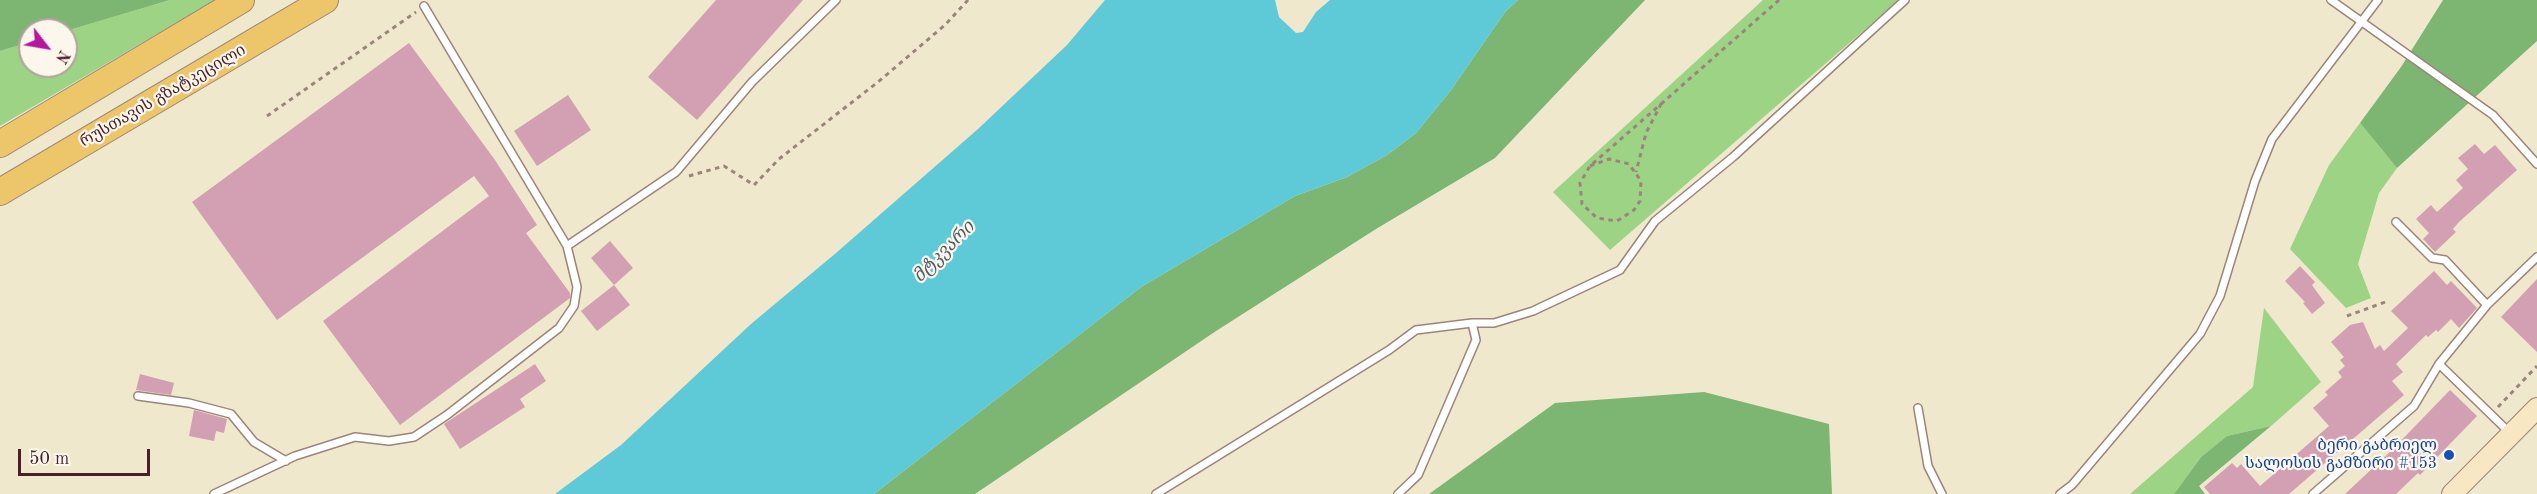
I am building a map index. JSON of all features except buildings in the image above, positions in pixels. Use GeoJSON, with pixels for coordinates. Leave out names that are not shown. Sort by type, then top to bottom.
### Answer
{"type":"FeatureCollection","features":[{"type":"Feature","properties":{"kind":"highway"},"geometry":{"type":"LineString","coordinates":[[0,144],[241,0]]}},
{"type":"Feature","properties":{"kind":"highway","name":"რუსთავის გზატკეცილი"},"geometry":{"type":"LineString","coordinates":[[0,192],[325,0]]}},
{"type":"Feature","properties":{"kind":"main road"},"geometry":{"type":"LineString","coordinates":[[2452,494],[2537,408]]}},
{"type":"Feature","properties":{"kind":"lane"},"geometry":{"type":"LineString","coordinates":[[567,246],[676,172],[752,82],[836,0]]}},
{"type":"Feature","properties":{"kind":"lane"},"geometry":{"type":"LineString","coordinates":[[1156,494],[1389,350],[1416,330],[1472,323],[1494,323],[1533,311],[1620,270],[1655,221],[1733,157],[1905,0]]}},
{"type":"Feature","properties":{"kind":"lane"},"geometry":{"type":"LineString","coordinates":[[2331,0],[2493,115],[2536,160]]}},
{"type":"Feature","properties":{"kind":"lane"},"geometry":{"type":"LineString","coordinates":[[2060,494],[2072,485],[2200,334],[2220,296],[2255,181],[2272,139],[2378,0]]}},
{"type":"Feature","properties":{"kind":"lane"},"geometry":{"type":"LineString","coordinates":[[214,494],[286,460],[356,438],[389,441],[414,437],[447,415],[559,328],[574,306],[577,287],[567,246],[424,6]]}},
{"type":"Feature","properties":{"kind":"lane"},"geometry":{"type":"LineString","coordinates":[[2396,222],[2432,258],[2445,260],[2487,305]]}},
{"type":"Feature","properties":{"kind":"lane"},"geometry":{"type":"LineString","coordinates":[[2313,494],[2414,406],[2439,364],[2487,305],[2537,257]]}},
{"type":"Feature","properties":{"kind":"lane"},"geometry":{"type":"LineString","coordinates":[[1398,494],[1418,475],[1476,340],[1472,323]]}},
{"type":"Feature","properties":{"kind":"lane"},"geometry":{"type":"LineString","coordinates":[[2439,364],[2511,434]]}},
{"type":"Feature","properties":{"kind":"lane"},"geometry":{"type":"LineString","coordinates":[[138,396],[189,403],[231,414],[254,442],[286,460]]}},
{"type":"Feature","properties":{"kind":"lane"},"geometry":{"type":"LineString","coordinates":[[1918,408],[1928,466],[1942,494]]}},
{"type":"Feature","properties":{"kind":"path"},"geometry":{"type":"LineString","coordinates":[[676,172],[682,176],[698,175],[724,166],[754,185],[779,159],[806,140],[945,25],[968,0]]}},
{"type":"Feature","properties":{"kind":"path"},"geometry":{"type":"LineString","coordinates":[[1660,104],[1646,132],[1636,172],[1642,191],[1640,201],[1626,217],[1606,221],[1597,218],[1582,204],[1580,183],[1590,166],[1660,104],[1779,0]]}},
{"type":"Feature","properties":{"kind":"path"},"geometry":{"type":"LineString","coordinates":[[267,116],[424,6]]}},
{"type":"Feature","properties":{"kind":"path"},"geometry":{"type":"LineString","coordinates":[[1590,166],[1599,161],[1620,160],[1636,172]]}},
{"type":"Feature","properties":{"kind":"path"},"geometry":{"type":"LineString","coordinates":[[2347,316],[2388,301]]}},
{"type":"Feature","properties":{"kind":"path"},"geometry":{"type":"LineString","coordinates":[[2491,414],[2537,366]]}},
{"type":"Feature","properties":{"kind":"green space"},"geometry":{"type":"Polygon","coordinates":[[[0,0],[170,0],[78,27],[78,18],[18,18],[18,46],[0,51],[0,0]]]}},
{"type":"Feature","properties":{"kind":"green space"},"geometry":{"type":"Polygon","coordinates":[[[170,0],[215,0],[0,126],[0,51],[18,46],[18,78],[78,78],[78,27],[170,0]]]}},
{"type":"Feature","properties":{"kind":"green space"},"geometry":{"type":"Polygon","coordinates":[[[1518,0],[1645,0],[1495,158],[1376,229],[1216,331],[975,494],[874,494],[1141,287],[1295,196],[1347,177],[1387,155],[1416,133],[1451,90],[1505,12],[1518,0]]]}},
{"type":"Feature","properties":{"kind":"green space"},"geometry":{"type":"Polygon","coordinates":[[[1763,0],[1899,0],[1610,250],[1553,192],[1763,0]]]}},
{"type":"Feature","properties":{"kind":"green space"},"geometry":{"type":"Polygon","coordinates":[[[2443,0],[2537,0],[2537,41],[2397,168],[2360,123],[2401,67],[2443,0]]]}},
{"type":"Feature","properties":{"kind":"green space"},"geometry":{"type":"Polygon","coordinates":[[[2360,123],[2397,168],[2379,193],[2358,264],[2371,298],[2346,308],[2290,249],[2329,165],[2360,123]]]}},
{"type":"Feature","properties":{"kind":"green space"},"geometry":{"type":"Polygon","coordinates":[[[2264,308],[2321,382],[2271,426],[2227,436],[2201,457],[2174,494],[2130,494],[2253,387],[2264,308]]]}},
{"type":"Feature","properties":{"kind":"green space"},"geometry":{"type":"Polygon","coordinates":[[[1704,392],[1829,424],[1832,494],[1429,494],[1555,403],[1704,392]]]}},
{"type":"Feature","properties":{"kind":"green space"},"geometry":{"type":"Polygon","coordinates":[[[2271,426],[2199,486],[2205,494],[2174,494],[2201,457],[2227,436],[2271,426]]]}},
{"type":"Feature","properties":{"kind":"water","name":"მტკვარი"},"geometry":{"type":"Polygon","coordinates":[[[1105,0],[1275,0],[1279,17],[1296,33],[1303,32],[1316,12],[1330,0],[1518,0],[1505,12],[1451,90],[1416,133],[1387,155],[1347,177],[1295,196],[1141,287],[874,494],[555,494],[621,445],[751,324],[978,129],[1067,45],[1105,0]]]}},
{"type":"Feature","properties":{"kind":"place","name":"ბერი გაბრიელ სალოსის გამზირი #153"},"geometry":{"type":"Point","coordinates":[2449,455]}}]}
